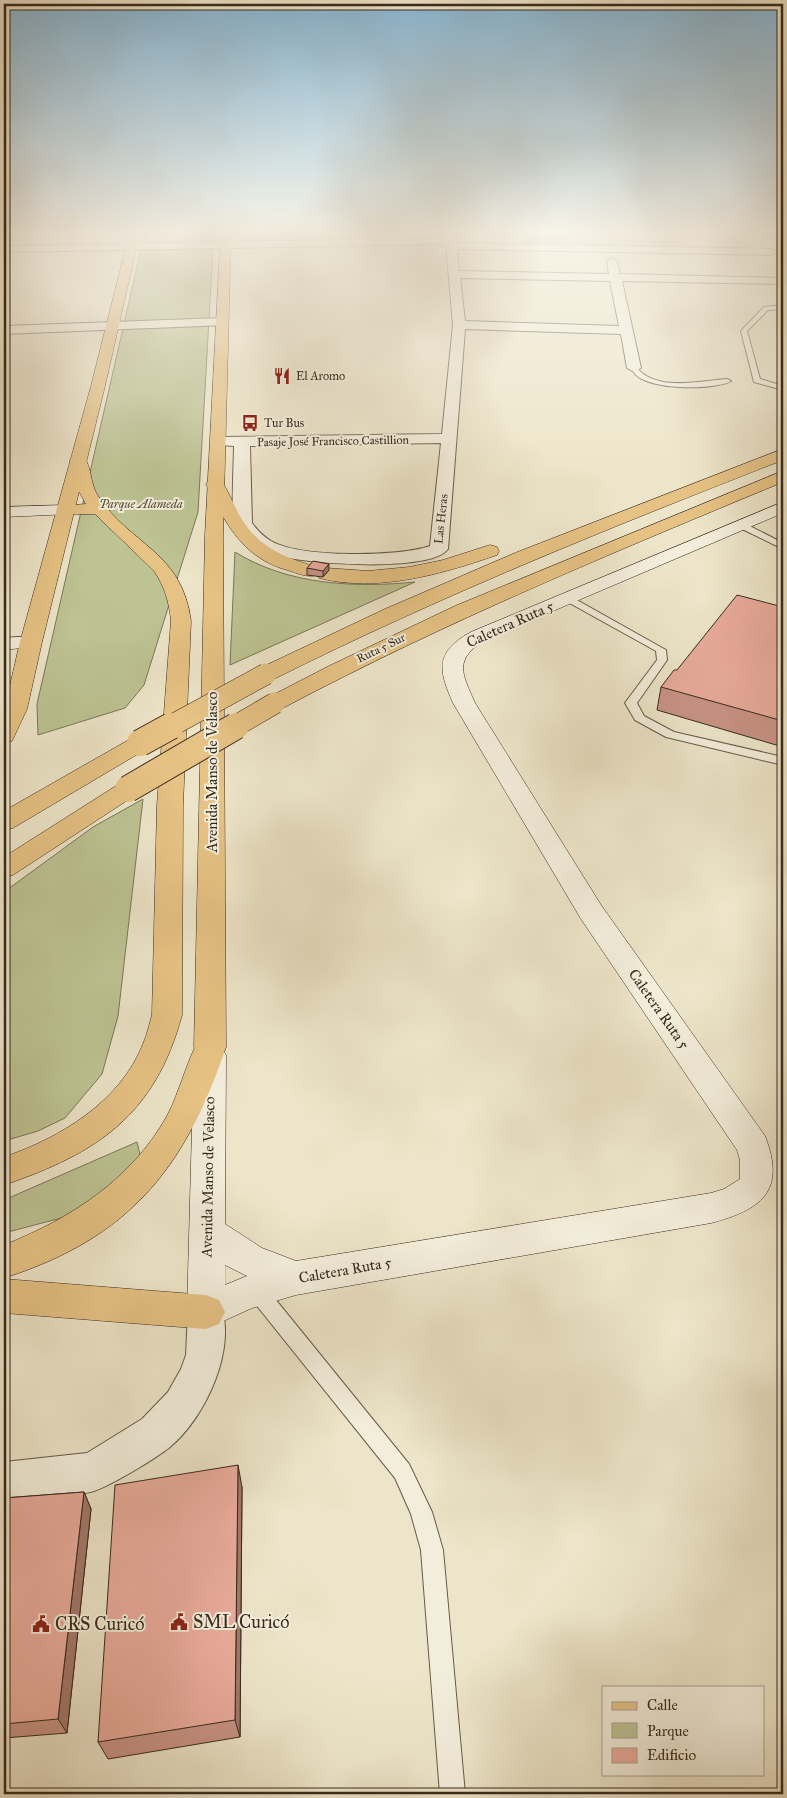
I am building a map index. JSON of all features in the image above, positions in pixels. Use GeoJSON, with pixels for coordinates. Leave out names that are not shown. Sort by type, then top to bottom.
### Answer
{"type":"FeatureCollection","features":[{"type":"Feature","properties":{"kind":"main road"},"geometry":{"type":"LineString","coordinates":[[4,736],[16,709],[31,642],[115,316]]}},
{"type":"Feature","properties":{"kind":"main road","name":"Avenida Manso de Velasco"},"geometry":{"type":"LineString","coordinates":[[210,1047],[215,484],[222,316]]}},
{"type":"Feature","properties":{"kind":"main road","name":"Ruta 5 Sur"},"geometry":{"type":"LineString","coordinates":[[4,822],[140,743],[266,674],[390,613],[454,585],[783,454]]}},
{"type":"Feature","properties":{"kind":"main road"},"geometry":{"type":"LineString","coordinates":[[4,1171],[49,1154],[78,1138],[125,1100],[142,1079],[155,1057],[163,1036],[167,1015],[170,805],[181,609],[175,589],[155,560],[99,509],[86,490],[78,460]]}},
{"type":"Feature","properties":{"kind":"main road"},"geometry":{"type":"LineString","coordinates":[[215,484],[234,524],[251,545],[271,558],[318,572],[360,577],[386,576],[412,574],[448,566],[602,510],[762,462]]}},
{"type":"Feature","properties":{"kind":"main road","name":"Ruta 5 Sur"},"geometry":{"type":"LineString","coordinates":[[4,868],[128,789],[275,703],[434,623],[533,579],[783,476]]}},
{"type":"Feature","properties":{"kind":"main road"},"geometry":{"type":"LineString","coordinates":[[707,507],[783,491]]}},
{"type":"Feature","properties":{"kind":"main road"},"geometry":{"type":"LineString","coordinates":[[65,510],[99,509]]}},
{"type":"Feature","properties":{"kind":"main road"},"geometry":{"type":"LineString","coordinates":[[4,1262],[50,1243],[76,1229],[143,1177],[158,1160],[184,1118],[199,1082],[210,1047]]}},
{"type":"Feature","properties":{"kind":"main road"},"geometry":{"type":"LineString","coordinates":[[4,1296],[206,1312]]}},
{"type":"Feature","properties":{"kind":"street","name":"Las Heras"},"geometry":{"type":"LineString","coordinates":[[242,442],[243,522],[246,530],[261,542],[296,554],[327,558],[412,557],[439,549],[459,325],[458,316]]}},
{"type":"Feature","properties":{"kind":"street"},"geometry":{"type":"LineString","coordinates":[[623,316],[634,368]]}},
{"type":"Feature","properties":{"kind":"street"},"geometry":{"type":"LineString","coordinates":[[4,330],[222,322]]}},
{"type":"Feature","properties":{"kind":"street"},"geometry":{"type":"LineString","coordinates":[[459,325],[626,330]]}},
{"type":"Feature","properties":{"kind":"street","name":"Pasaje José Francisco Castillion"},"geometry":{"type":"LineString","coordinates":[[217,442],[449,438]]}},
{"type":"Feature","properties":{"kind":"street","name":"Caletera Ruta 5"},"geometry":{"type":"LineString","coordinates":[[206,1312],[256,1290],[296,1278],[711,1208],[737,1201],[747,1196],[758,1181],[759,1164],[747,1136],[591,912],[475,722],[455,680],[452,663],[453,655],[461,645],[783,507]]}},
{"type":"Feature","properties":{"kind":"street"},"geometry":{"type":"LineString","coordinates":[[4,512],[65,510]]}},
{"type":"Feature","properties":{"kind":"street"},"geometry":{"type":"LineString","coordinates":[[4,644],[31,642]]}},
{"type":"Feature","properties":{"kind":"street","name":"Avenida Manso de Velasco"},"geometry":{"type":"LineString","coordinates":[[206,1312],[210,1047]]}},
{"type":"Feature","properties":{"kind":"street"},"geometry":{"type":"LineString","coordinates":[[207,1231],[244,1258],[269,1270],[296,1278]]}},
{"type":"Feature","properties":{"kind":"street"},"geometry":{"type":"LineString","coordinates":[[4,1482],[92,1472],[156,1433],[182,1405],[197,1378],[205,1355],[206,1312]]}},
{"type":"Feature","properties":{"kind":"lane"},"geometry":{"type":"LineString","coordinates":[[758,316],[744,331],[758,380],[783,388]]}},
{"type":"Feature","properties":{"kind":"lane"},"geometry":{"type":"LineString","coordinates":[[634,368],[644,378],[658,382],[686,384],[728,381]]}},
{"type":"Feature","properties":{"kind":"lane"},"geometry":{"type":"LineString","coordinates":[[741,525],[783,546]]}},
{"type":"Feature","properties":{"kind":"lane"},"geometry":{"type":"LineString","coordinates":[[568,598],[661,650],[662,660],[631,702],[639,718],[670,735],[783,761]]}},
{"type":"Feature","properties":{"kind":"lane"},"geometry":{"type":"LineString","coordinates":[[256,1290],[402,1471],[421,1512],[432,1550],[453,1794]]}},
{"type":"Feature","properties":{"kind":"green space","name":"Parque Alameda"},"geometry":{"type":"Polygon","coordinates":[[[126,316],[209,316],[198,512],[144,685],[125,708],[38,735],[37,704],[126,316]]]}},
{"type":"Feature","properties":{"kind":"green space"},"geometry":{"type":"Polygon","coordinates":[[[235,552],[255,563],[277,571],[299,578],[322,582],[392,584],[415,582],[230,665],[235,552]]]}},
{"type":"Feature","properties":{"kind":"green space"},"geometry":{"type":"Polygon","coordinates":[[[143,799],[118,1016],[102,1074],[65,1118],[38,1131],[4,1141],[4,892],[93,827],[143,799]]]}},
{"type":"Feature","properties":{"kind":"green space"},"geometry":{"type":"Polygon","coordinates":[[[137,1142],[141,1159],[88,1211],[4,1233],[4,1200],[137,1142]]]}},
{"type":"Feature","properties":{"kind":"building"},"geometry":{"type":"Polygon","coordinates":[[[313,561],[329,564],[323,571],[307,568],[313,561]]]}},
{"type":"Feature","properties":{"kind":"building"},"geometry":{"type":"Polygon","coordinates":[[[737,595],[783,607],[783,721],[661,687],[674,670],[677,670],[737,595]]]}},
{"type":"Feature","properties":{"kind":"building","name":"SML Curicó"},"geometry":{"type":"Polygon","coordinates":[[[238,1465],[235,1720],[98,1742],[115,1485],[238,1465]]]}},
{"type":"Feature","properties":{"kind":"building","name":"CRS Curicó"},"geometry":{"type":"Polygon","coordinates":[[[84,1492],[58,1719],[4,1724],[4,1498],[84,1492]]]}},
{"type":"Feature","properties":{"kind":"place","name":"El Aromo"},"geometry":{"type":"Point","coordinates":[282,376]}},
{"type":"Feature","properties":{"kind":"place","name":"Tur Bus"},"geometry":{"type":"Point","coordinates":[250,423]}},
{"type":"Feature","properties":{"kind":"place","name":"SML Curicó"},"geometry":{"type":"Point","coordinates":[179,1622]}},
{"type":"Feature","properties":{"kind":"place","name":"CRS Curicó"},"geometry":{"type":"Point","coordinates":[41,1624]}}]}
